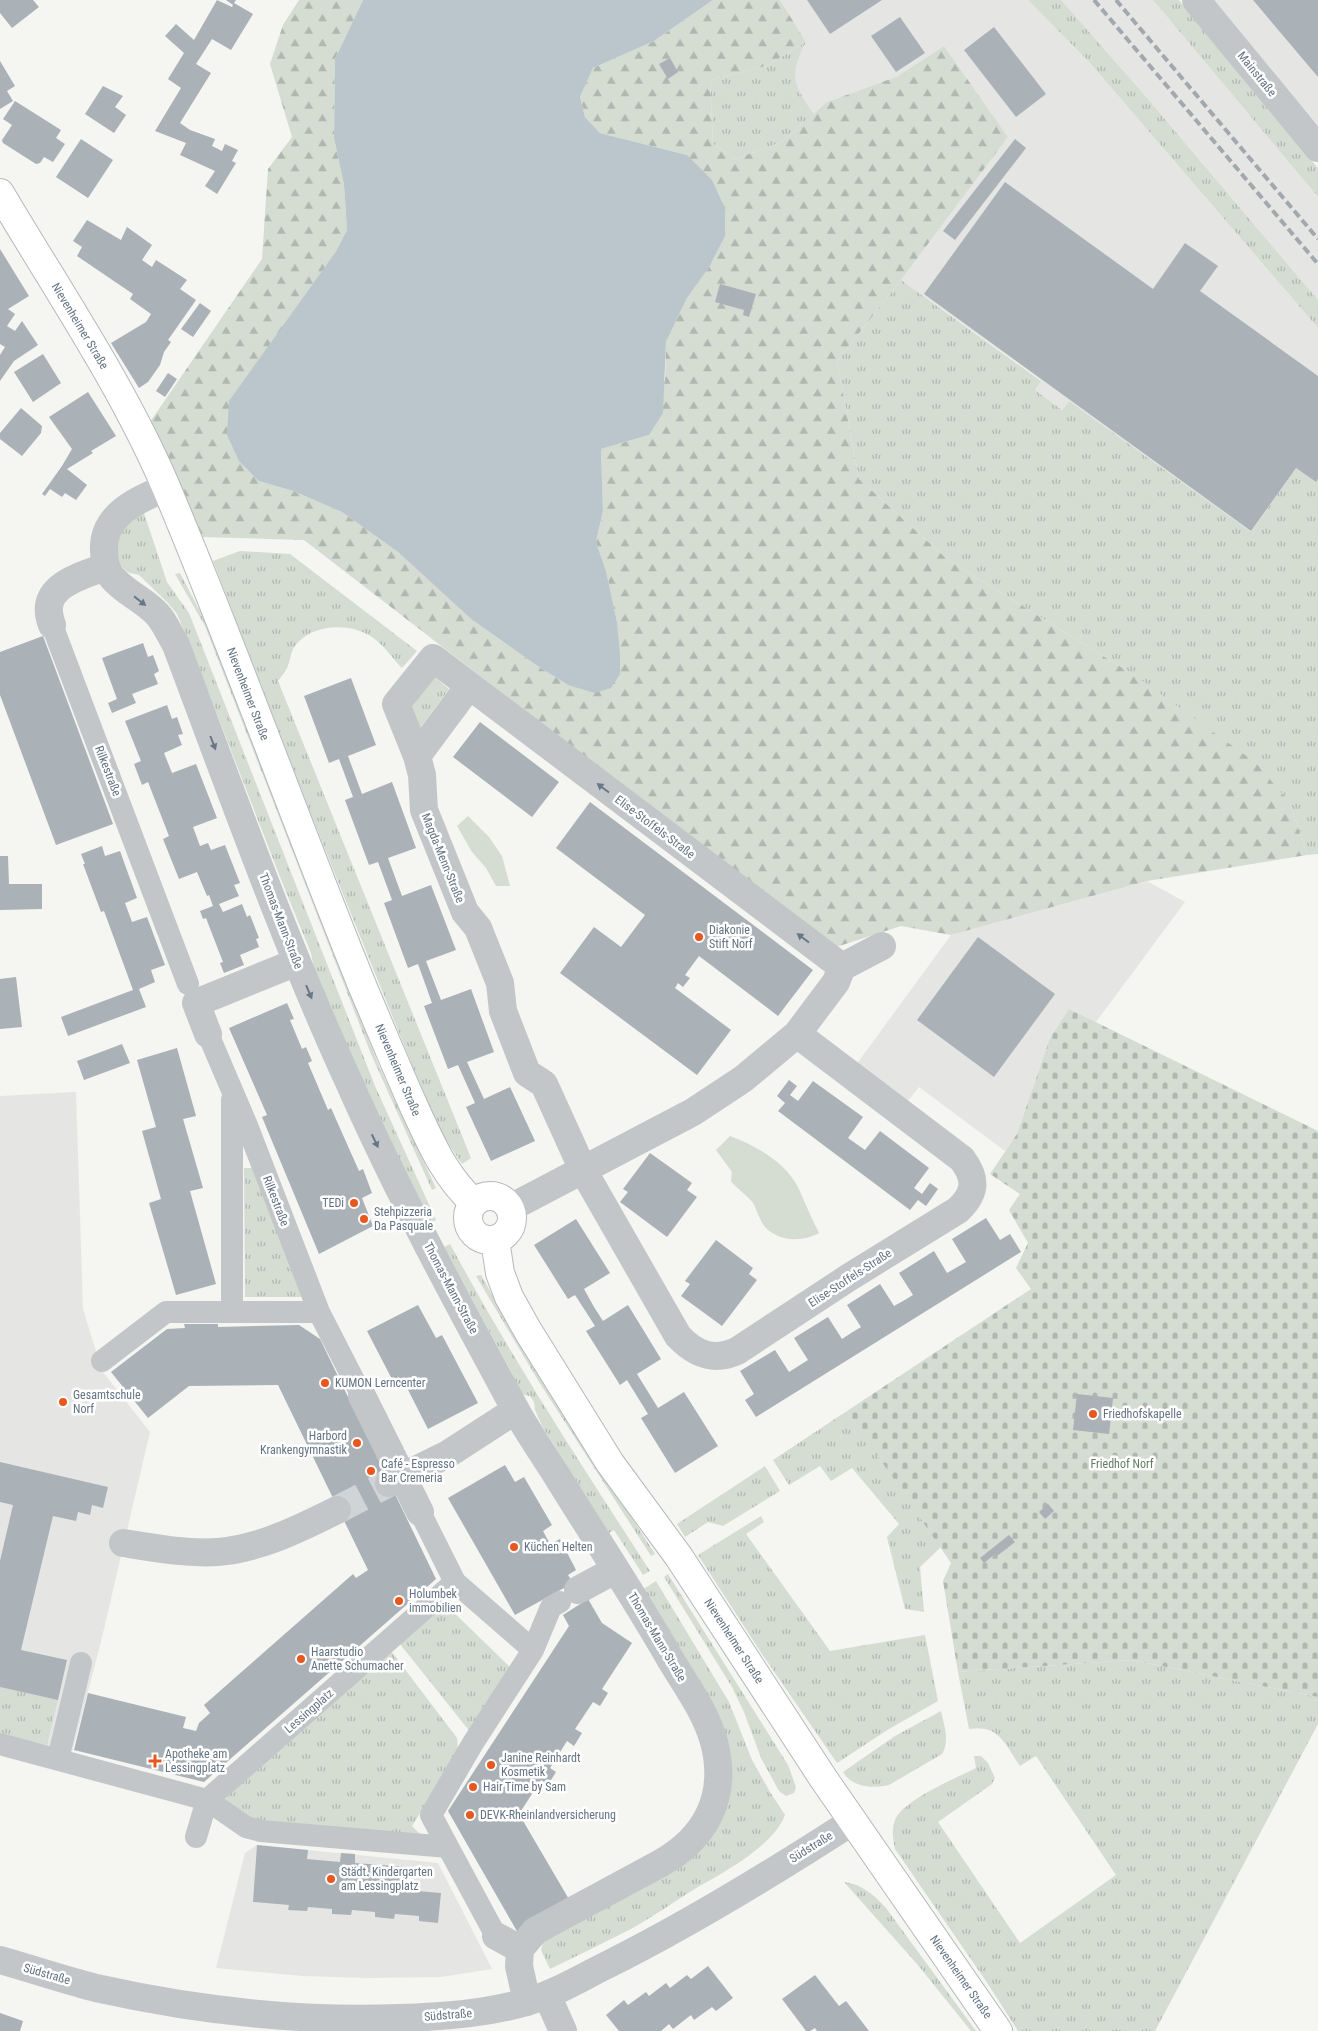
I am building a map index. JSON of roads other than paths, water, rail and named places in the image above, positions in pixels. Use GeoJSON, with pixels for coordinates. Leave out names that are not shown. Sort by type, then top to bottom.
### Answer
{"type":"FeatureCollection","features":[{"type":"Feature","properties":{"kind":"main road","name":"Nievenheimer Straße"},"geometry":{"type":"LineString","coordinates":[[0,194],[112,381],[166,488],[330,906],[396,1068],[439,1161],[455,1184],[474,1203]]}},
{"type":"Feature","properties":{"kind":"main road"},"geometry":{"type":"LineString","coordinates":[[493,1196],[503,1200],[510,1208],[512,1218],[510,1228],[504,1235],[495,1240],[485,1240],[476,1235],[470,1228],[468,1220],[469,1210],[474,1203],[483,1197],[493,1196]]}},
{"type":"Feature","properties":{"kind":"main road","name":"Nievenheimer Straße"},"geometry":{"type":"LineString","coordinates":[[495,1240],[503,1283],[509,1297],[610,1463],[704,1594],[853,1820],[998,2031]]}},
{"type":"Feature","properties":{"kind":"street","name":"Mainstraße"},"geometry":{"type":"LineString","coordinates":[[1196,0],[1318,148]]}},
{"type":"Feature","properties":{"kind":"street"},"geometry":{"type":"LineString","coordinates":[[105,567],[103,545],[110,523],[144,497],[166,488]]}},
{"type":"Feature","properties":{"kind":"street","name":"Rilkestraße"},"geometry":{"type":"LineString","coordinates":[[105,567],[68,581],[61,586],[49,606],[52,624],[192,993],[319,1312],[362,1396],[396,1480]]}},
{"type":"Feature","properties":{"kind":"street","name":"Thomas-Mann-Straße"},"geometry":{"type":"LineString","coordinates":[[105,567],[117,582],[158,615],[176,645],[296,962],[347,1080],[394,1180],[516,1410],[660,1642],[706,1721],[713,1738],[718,1759],[717,1795],[703,1825],[694,1838],[682,1850],[535,1931],[520,1949]]}},
{"type":"Feature","properties":{"kind":"street","name":"Magda-Menn-Straße"},"geometry":{"type":"LineString","coordinates":[[469,686],[433,658],[396,704],[422,775],[424,810],[465,912],[478,928],[500,983],[503,1011],[527,1073],[544,1084],[583,1170]]}},
{"type":"Feature","properties":{"kind":"street"},"geometry":{"type":"LineString","coordinates":[[416,756],[469,686]]}},
{"type":"Feature","properties":{"kind":"street","name":"Elise-Stoffels-Straße"},"geometry":{"type":"LineString","coordinates":[[469,686],[842,967]]}},
{"type":"Feature","properties":{"kind":"street"},"geometry":{"type":"LineString","coordinates":[[510,1208],[706,1104],[749,1075],[797,1034],[836,982],[842,967],[882,946]]}},
{"type":"Feature","properties":{"kind":"street"},"geometry":{"type":"LineString","coordinates":[[192,993],[296,962]]}},
{"type":"Feature","properties":{"kind":"street","name":"Elise-Stoffels-Straße"},"geometry":{"type":"LineString","coordinates":[[583,1170],[678,1336],[695,1351],[713,1357],[729,1355],[737,1351],[848,1278],[958,1210],[967,1202],[973,1186],[973,1180],[970,1170],[962,1159],[797,1034]]}},
{"type":"Feature","properties":{"kind":"street","name":"Rilkestraße"},"geometry":{"type":"LineString","coordinates":[[232,1091],[232,1312]]}},
{"type":"Feature","properties":{"kind":"street"},"geometry":{"type":"LineString","coordinates":[[102,1361],[166,1312],[319,1312]]}},
{"type":"Feature","properties":{"kind":"street"},"geometry":{"type":"LineString","coordinates":[[516,1410],[448,1454],[396,1480],[420,1512],[455,1582],[534,1650]]}},
{"type":"Feature","properties":{"kind":"street"},"geometry":{"type":"LineString","coordinates":[[123,1543],[180,1551],[218,1552],[248,1547],[337,1510]]}},
{"type":"Feature","properties":{"kind":"street"},"geometry":{"type":"LineString","coordinates":[[563,2031],[537,1999],[519,1966],[520,1949],[496,1936],[431,1815],[473,1743],[534,1650],[551,1607],[615,1570]]}},
{"type":"Feature","properties":{"kind":"street","name":"Lessingplatz"},"geometry":{"type":"LineString","coordinates":[[207,1800],[455,1582]]}},
{"type":"Feature","properties":{"kind":"street"},"geometry":{"type":"LineString","coordinates":[[58,1759],[82,1663]]}},
{"type":"Feature","properties":{"kind":"street"},"geometry":{"type":"LineString","coordinates":[[0,1744],[207,1800],[246,1828],[261,1831],[448,1848]]}},
{"type":"Feature","properties":{"kind":"street"},"geometry":{"type":"LineString","coordinates":[[196,1837],[207,1800]]}},
{"type":"Feature","properties":{"kind":"street","name":"Südstraße"},"geometry":{"type":"LineString","coordinates":[[0,1960],[97,1988],[154,1999],[243,2012],[446,2024],[481,2012],[537,1999],[660,1938],[812,1848],[853,1820]]}},
{"type":"Feature","properties":{"kind":"tunnel"},"geometry":{"type":"LineString","coordinates":[[337,1510],[389,1483]]}},
{"type":"Feature","properties":{"kind":"railway"},"geometry":{"type":"LineString","coordinates":[[1094,0],[1318,264]]}},
{"type":"Feature","properties":{"kind":"railway"},"geometry":{"type":"LineString","coordinates":[[1116,0],[1318,239]]}},
{"type":"Feature","properties":{"kind":"place","name":"Diakonie Stift Norf"},"geometry":{"type":"Point","coordinates":[699,937]}},
{"type":"Feature","properties":{"kind":"place","name":"TEDi"},"geometry":{"type":"Point","coordinates":[354,1203]}},
{"type":"Feature","properties":{"kind":"place","name":"Stehpizzeria Da Pasquale"},"geometry":{"type":"Point","coordinates":[364,1219]}},
{"type":"Feature","properties":{"kind":"place","name":"KUMON Lerncenter"},"geometry":{"type":"Point","coordinates":[325,1383]}},
{"type":"Feature","properties":{"kind":"place","name":"Gesamtschule Norf"},"geometry":{"type":"Point","coordinates":[63,1402]}},
{"type":"Feature","properties":{"kind":"place","name":"Friedhofskapelle"},"geometry":{"type":"Point","coordinates":[1093,1414]}},
{"type":"Feature","properties":{"kind":"place","name":"Harbord Krankengymnastik"},"geometry":{"type":"Point","coordinates":[357,1443]}},
{"type":"Feature","properties":{"kind":"place","name":"Café - Espresso Bar Cremeria"},"geometry":{"type":"Point","coordinates":[371,1471]}},
{"type":"Feature","properties":{"kind":"place","name":"Küchen Helten"},"geometry":{"type":"Point","coordinates":[514,1547]}},
{"type":"Feature","properties":{"kind":"place","name":"Holumbek immobilien"},"geometry":{"type":"Point","coordinates":[399,1601]}},
{"type":"Feature","properties":{"kind":"place","name":"Haarstudio Anette Schumacher"},"geometry":{"type":"Point","coordinates":[301,1659]}},
{"type":"Feature","properties":{"kind":"place","name":"Apotheke am Lessingplatz"},"geometry":{"type":"Point","coordinates":[155,1761]}},
{"type":"Feature","properties":{"kind":"place","name":"Janine Reinhardt Kosmetik"},"geometry":{"type":"Point","coordinates":[491,1765]}},
{"type":"Feature","properties":{"kind":"place","name":"Hair Time by Sam"},"geometry":{"type":"Point","coordinates":[473,1787]}},
{"type":"Feature","properties":{"kind":"place","name":"DEVK-Rheinlandversicherung"},"geometry":{"type":"Point","coordinates":[470,1815]}},
{"type":"Feature","properties":{"kind":"place","name":"Städt. Kindergarten am Lessingplatz"},"geometry":{"type":"Point","coordinates":[331,1879]}},
{"type":"Feature","properties":{"kind":"park label","name":"Friedhof Norf"},"geometry":{"type":"Point","coordinates":[1122,1464]}}]}
